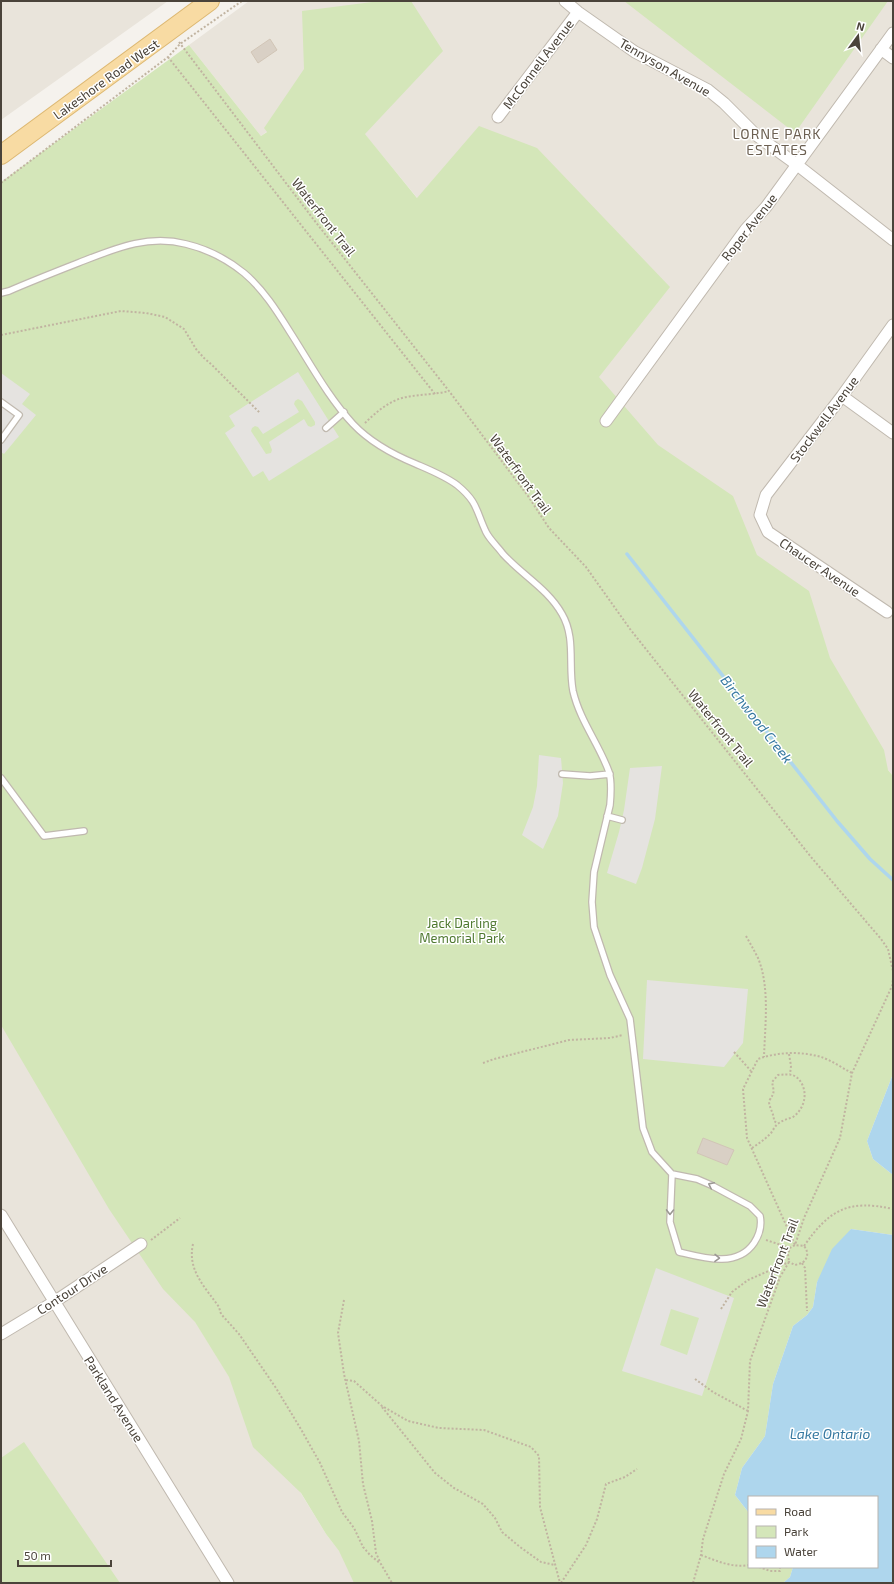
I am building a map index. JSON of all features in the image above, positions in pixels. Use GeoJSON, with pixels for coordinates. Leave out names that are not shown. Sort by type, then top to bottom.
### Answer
{"type":"FeatureCollection","features":[{"type":"Feature","properties":{"kind":"main road","name":"Lakeshore Road West"},"geometry":{"type":"LineString","coordinates":[[1,155],[210,1]]}},
{"type":"Feature","properties":{"kind":"street","name":"Tennyson Avenue"},"geometry":{"type":"LineString","coordinates":[[565,1],[578,12],[635,52],[708,90],[724,103],[756,136],[796,164],[893,240]]}},
{"type":"Feature","properties":{"kind":"street","name":"McConnell Avenue"},"geometry":{"type":"LineString","coordinates":[[498,117],[578,12]]}},
{"type":"Feature","properties":{"kind":"street","name":"Roper Avenue"},"geometry":{"type":"LineString","coordinates":[[606,420],[746,229],[766,207],[893,33]]}},
{"type":"Feature","properties":{"kind":"street"},"geometry":{"type":"LineString","coordinates":[[881,50],[893,58]]}},
{"type":"Feature","properties":{"kind":"street","name":"Stockwell Avenue"},"geometry":{"type":"LineString","coordinates":[[760,515],[766,495],[842,396],[893,325]]}},
{"type":"Feature","properties":{"kind":"street"},"geometry":{"type":"LineString","coordinates":[[842,396],[893,433]]}},
{"type":"Feature","properties":{"kind":"street","name":"Chaucer Avenue"},"geometry":{"type":"LineString","coordinates":[[760,515],[768,532],[887,612]]}},
{"type":"Feature","properties":{"kind":"street","name":"Parkland Avenue"},"geometry":{"type":"LineString","coordinates":[[1,1215],[223,1581]]}},
{"type":"Feature","properties":{"kind":"street","name":"Contour Drive"},"geometry":{"type":"LineString","coordinates":[[1,1334],[54,1302],[142,1244]]}},
{"type":"Feature","properties":{"kind":"lane"},"geometry":{"type":"LineString","coordinates":[[1,293],[122,245],[168,240],[189,244],[226,260],[250,279],[278,313],[317,374],[344,412],[359,429],[388,451],[439,474],[457,484],[474,502],[487,533],[505,556],[554,601],[563,616],[570,635],[572,688],[576,704],[610,774],[611,794],[594,872],[592,902],[594,927],[610,974],[630,1020],[643,1128],[652,1152],[672,1174],[697,1179],[750,1206],[760,1216],[761,1228],[758,1237],[746,1253],[737,1258],[717,1259],[679,1252],[670,1222],[672,1174]]}},
{"type":"Feature","properties":{"kind":"lane"},"geometry":{"type":"LineString","coordinates":[[1,402],[19,415],[1,440]]}},
{"type":"Feature","properties":{"kind":"lane"},"geometry":{"type":"LineString","coordinates":[[326,428],[344,412]]}},
{"type":"Feature","properties":{"kind":"lane"},"geometry":{"type":"LineString","coordinates":[[562,774],[590,776],[610,774]]}},
{"type":"Feature","properties":{"kind":"lane"},"geometry":{"type":"LineString","coordinates":[[1,778],[44,836],[84,831]]}},
{"type":"Feature","properties":{"kind":"lane"},"geometry":{"type":"LineString","coordinates":[[607,816],[622,820]]}},
{"type":"Feature","properties":{"kind":"path"},"geometry":{"type":"LineString","coordinates":[[1,183],[168,57],[180,44],[242,1]]}},
{"type":"Feature","properties":{"kind":"path","name":"Waterfront Trail"},"geometry":{"type":"LineString","coordinates":[[180,44],[314,220],[449,391],[528,496],[549,528],[586,567],[630,629],[812,857],[881,939],[888,949],[893,971]]}},
{"type":"Feature","properties":{"kind":"path"},"geometry":{"type":"LineString","coordinates":[[168,57],[435,394]]}},
{"type":"Feature","properties":{"kind":"path"},"geometry":{"type":"LineString","coordinates":[[1,335],[121,312],[146,313],[164,317],[184,329],[196,349],[204,358],[260,413]]}},
{"type":"Feature","properties":{"kind":"path"},"geometry":{"type":"LineString","coordinates":[[359,429],[385,406],[401,398],[449,391]]}},
{"type":"Feature","properties":{"kind":"path"},"geometry":{"type":"LineString","coordinates":[[746,936],[758,959],[765,988],[766,1010],[764,1057]]}},
{"type":"Feature","properties":{"kind":"path","name":"Waterfront Trail"},"geometry":{"type":"LineString","coordinates":[[693,1583],[701,1555],[703,1539],[724,1474],[741,1439],[748,1411],[750,1361],[780,1277],[789,1262],[788,1254],[790,1248],[795,1244],[804,1218],[840,1138],[852,1073],[892,986],[893,979]]}},
{"type":"Feature","properties":{"kind":"path"},"geometry":{"type":"LineString","coordinates":[[483,1064],[494,1059],[569,1040],[610,1038],[632,1034]]}},
{"type":"Feature","properties":{"kind":"path"},"geometry":{"type":"LineString","coordinates":[[734,1052],[751,1071]]}},
{"type":"Feature","properties":{"kind":"path"},"geometry":{"type":"LineString","coordinates":[[804,1246],[795,1244],[747,1138],[743,1089],[758,1059],[769,1055],[803,1053],[822,1057],[852,1073]]}},
{"type":"Feature","properties":{"kind":"path"},"geometry":{"type":"LineString","coordinates":[[789,1054],[791,1066],[790,1074]]}},
{"type":"Feature","properties":{"kind":"path"},"geometry":{"type":"LineString","coordinates":[[752,1148],[770,1135],[777,1124],[792,1117],[802,1106],[804,1091],[797,1078],[790,1074],[778,1075],[772,1082],[775,1089],[769,1101],[769,1106],[773,1114],[774,1121],[777,1124]]}},
{"type":"Feature","properties":{"kind":"path"},"geometry":{"type":"LineString","coordinates":[[804,1246],[820,1225],[831,1215],[847,1207],[876,1205],[893,1209]]}},
{"type":"Feature","properties":{"kind":"path"},"geometry":{"type":"LineString","coordinates":[[142,1244],[150,1242],[180,1218]]}},
{"type":"Feature","properties":{"kind":"path"},"geometry":{"type":"LineString","coordinates":[[758,1237],[790,1248]]}},
{"type":"Feature","properties":{"kind":"path"},"geometry":{"type":"LineString","coordinates":[[193,1244],[191,1253],[194,1270],[219,1307],[221,1314],[239,1334],[252,1352],[302,1431],[320,1463],[342,1512],[354,1528],[363,1547],[381,1564]]}},
{"type":"Feature","properties":{"kind":"path"},"geometry":{"type":"LineString","coordinates":[[721,1309],[732,1292],[748,1280],[789,1262],[795,1265],[802,1263],[807,1256],[804,1246]]}},
{"type":"Feature","properties":{"kind":"path"},"geometry":{"type":"LineString","coordinates":[[802,1263],[805,1268],[807,1311]]}},
{"type":"Feature","properties":{"kind":"path"},"geometry":{"type":"LineString","coordinates":[[344,1300],[338,1333],[359,1442],[364,1484],[372,1521],[376,1553],[392,1583]]}},
{"type":"Feature","properties":{"kind":"path"},"geometry":{"type":"LineString","coordinates":[[695,1379],[713,1392],[748,1411]]}},
{"type":"Feature","properties":{"kind":"path"},"geometry":{"type":"LineString","coordinates":[[346,1380],[354,1381],[382,1406],[435,1473],[454,1488],[483,1504],[495,1518],[502,1532],[520,1547],[541,1562],[555,1566]]}},
{"type":"Feature","properties":{"kind":"path"},"geometry":{"type":"LineString","coordinates":[[382,1406],[408,1421],[439,1428],[484,1430],[531,1446],[539,1456],[540,1507],[555,1566],[561,1583]]}},
{"type":"Feature","properties":{"kind":"path"},"geometry":{"type":"LineString","coordinates":[[561,1583],[588,1538],[597,1519],[606,1484],[625,1477],[637,1469]]}},
{"type":"Feature","properties":{"kind":"path"},"geometry":{"type":"LineString","coordinates":[[701,1555],[725,1564],[740,1567],[748,1564]]}},
{"type":"Feature","properties":{"kind":"path"},"geometry":{"type":"LineString","coordinates":[[762,1568],[770,1571],[780,1571],[780,1568]]}},
{"type":"Feature","properties":{"kind":"shaded area"},"geometry":{"type":"Polygon","coordinates":[[[1,1],[168,1],[1,120],[1,1]]]}},
{"type":"Feature","properties":{"kind":"shaded area"},"geometry":{"type":"Polygon","coordinates":[[[249,1],[893,1],[893,776],[326,87],[261,136],[189,45],[249,1]]]}},
{"type":"Feature","properties":{"kind":"shaded area"},"geometry":{"type":"Polygon","coordinates":[[[298,372],[339,437],[269,481],[263,471],[253,477],[225,433],[235,426],[229,416],[298,372]],[[298,399],[294,404],[299,412],[263,434],[258,427],[255,426],[252,428],[251,431],[266,454],[271,453],[272,450],[269,442],[304,419],[308,426],[311,427],[315,425],[315,422],[302,401],[298,399]]]}},
{"type":"Feature","properties":{"kind":"shaded area"},"geometry":{"type":"Polygon","coordinates":[[[1,373],[30,394],[22,404],[36,415],[4,454],[1,452],[1,373]]]}},
{"type":"Feature","properties":{"kind":"shaded area"},"geometry":{"type":"Polygon","coordinates":[[[539,755],[561,758],[563,783],[558,816],[543,849],[522,835],[533,807],[537,786],[539,755]]]}},
{"type":"Feature","properties":{"kind":"shaded area"},"geometry":{"type":"Polygon","coordinates":[[[662,766],[655,819],[642,868],[636,884],[607,873],[624,810],[630,768],[662,766]]]}},
{"type":"Feature","properties":{"kind":"shaded area"},"geometry":{"type":"Polygon","coordinates":[[[647,980],[748,989],[743,1043],[724,1067],[643,1059],[647,980]]]}},
{"type":"Feature","properties":{"kind":"shaded area"},"geometry":{"type":"Polygon","coordinates":[[[1,991],[140,1232],[326,1534],[364,1583],[88,1583],[1,1533],[1,991]]]}},
{"type":"Feature","properties":{"kind":"shaded area"},"geometry":{"type":"Polygon","coordinates":[[[656,1268],[734,1298],[702,1396],[622,1371],[656,1268]],[[671,1309],[660,1345],[687,1355],[699,1318],[671,1309]]]}},
{"type":"Feature","properties":{"kind":"green space","name":"Jack Darling Memorial Park"},"geometry":{"type":"Polygon","coordinates":[[[380,1],[411,1],[443,51],[365,134],[417,198],[479,126],[537,148],[670,287],[599,377],[658,445],[733,496],[757,555],[809,591],[830,658],[884,750],[888,770],[893,776],[893,1074],[867,1141],[873,1159],[893,1175],[893,1235],[851,1229],[817,1282],[813,1307],[807,1315],[793,1326],[773,1384],[765,1436],[742,1468],[735,1495],[748,1512],[748,1568],[793,1568],[790,1577],[783,1583],[354,1583],[339,1551],[326,1534],[301,1493],[253,1447],[229,1377],[195,1322],[163,1289],[109,1209],[1,1025],[1,182],[189,45],[261,136],[267,132],[264,128],[304,69],[302,11],[380,1]]]}},
{"type":"Feature","properties":{"kind":"green space"},"geometry":{"type":"Polygon","coordinates":[[[624,1],[888,1],[795,133],[624,1]]]}},
{"type":"Feature","properties":{"kind":"green space"},"geometry":{"type":"Polygon","coordinates":[[[24,1442],[120,1583],[1,1583],[1,1458],[24,1442]]]}},
{"type":"Feature","properties":{"kind":"water"},"geometry":{"type":"Polygon","coordinates":[[[893,1074],[893,1175],[873,1159],[867,1141],[893,1074]]]}},
{"type":"Feature","properties":{"kind":"water","name":"Lake Ontario"},"geometry":{"type":"Polygon","coordinates":[[[851,1229],[893,1235],[893,1583],[783,1583],[790,1577],[793,1568],[878,1568],[878,1496],[748,1496],[748,1512],[735,1495],[742,1468],[765,1436],[773,1384],[793,1326],[807,1315],[813,1307],[817,1282],[832,1249],[851,1229]]]}},
{"type":"Feature","properties":{"kind":"building"},"geometry":{"type":"Polygon","coordinates":[[[270,39],[277,50],[258,63],[251,52],[270,39]]]}},
{"type":"Feature","properties":{"kind":"building"},"geometry":{"type":"Polygon","coordinates":[[[703,1138],[734,1150],[727,1165],[697,1153],[703,1138]]]}},
{"type":"Feature","properties":{"kind":"waterway","name":"Birchwood Creek"},"geometry":{"type":"LineString","coordinates":[[627,554],[837,821],[870,859],[893,880]]}},
{"type":"Feature","properties":{"kind":"district","name":"LORNE PARK ESTATES"},"geometry":{"type":"Point","coordinates":[777,142]}}]}
